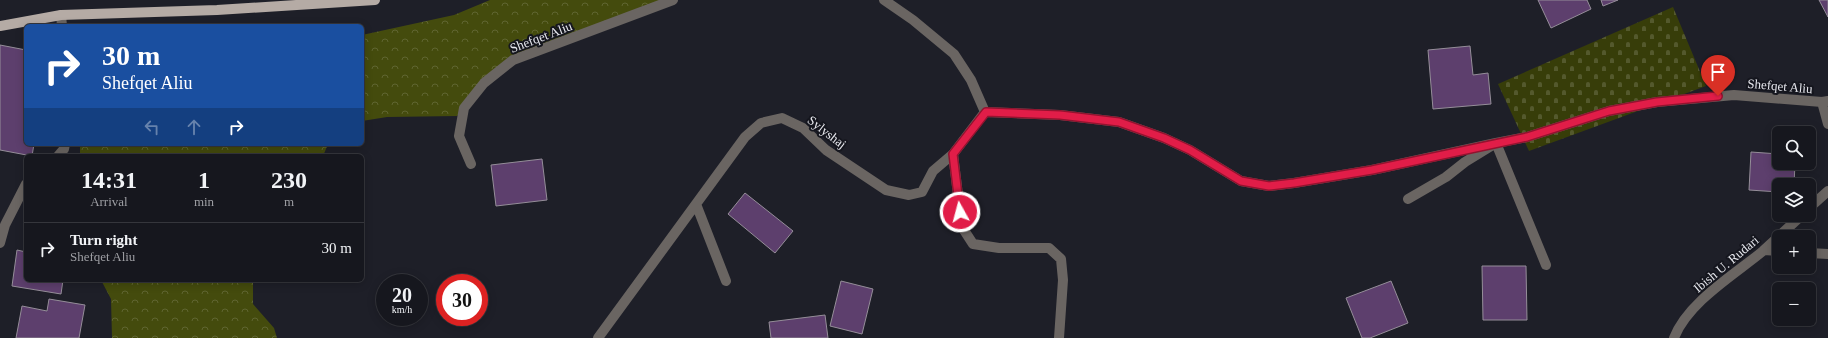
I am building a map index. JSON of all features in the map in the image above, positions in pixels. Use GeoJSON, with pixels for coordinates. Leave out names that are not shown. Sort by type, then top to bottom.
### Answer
{"type":"FeatureCollection","features":[{"type":"Feature","properties":{"kind":"main road"},"geometry":{"type":"LineString","coordinates":[[0,26],[61,15],[217,10],[375,0]]}},
{"type":"Feature","properties":{"kind":"street","name":"Shefqet Aliu"},"geometry":{"type":"LineString","coordinates":[[471,164],[460,136],[464,108],[484,83],[513,60],[673,0]]}},
{"type":"Feature","properties":{"kind":"street"},"geometry":{"type":"LineString","coordinates":[[884,0],[913,20],[954,54],[971,80],[986,112]]}},
{"type":"Feature","properties":{"kind":"street"},"geometry":{"type":"LineString","coordinates":[[61,15],[62,24]]}},
{"type":"Feature","properties":{"kind":"street","name":"Shefqet Aliu"},"geometry":{"type":"LineString","coordinates":[[986,112],[1060,115],[1119,122],[1164,138],[1190,150],[1241,181],[1269,186],[1372,170],[1527,137],[1609,111],[1657,102],[1734,95],[1825,102]]}},
{"type":"Feature","properties":{"kind":"street"},"geometry":{"type":"LineString","coordinates":[[1825,102],[1828,124]]}},
{"type":"Feature","properties":{"kind":"street","name":"Sylyshaj"},"geometry":{"type":"LineString","coordinates":[[598,338],[745,137],[762,123],[782,118],[803,128],[826,150],[886,190],[909,195],[922,192],[933,171],[953,154],[986,112]]}},
{"type":"Feature","properties":{"kind":"street"},"geometry":{"type":"LineString","coordinates":[[1496,143],[1546,265]]}},
{"type":"Feature","properties":{"kind":"street","name":"Shefqet Aliu"},"geometry":{"type":"LineString","coordinates":[[1408,199],[1446,177],[1465,162],[1496,143]]}},
{"type":"Feature","properties":{"kind":"street"},"geometry":{"type":"LineString","coordinates":[[953,154],[962,227],[973,244],[999,248],[1049,248],[1060,259],[1063,280],[1059,338]]}},
{"type":"Feature","properties":{"kind":"street"},"geometry":{"type":"LineString","coordinates":[[0,243],[5,225],[24,188]]}},
{"type":"Feature","properties":{"kind":"street"},"geometry":{"type":"LineString","coordinates":[[1816,201],[1828,190]]}},
{"type":"Feature","properties":{"kind":"street"},"geometry":{"type":"LineString","coordinates":[[696,204],[726,281]]}},
{"type":"Feature","properties":{"kind":"street","name":"Ibish U. Rudari"},"geometry":{"type":"LineString","coordinates":[[1674,338],[1679,326],[1713,289],[1764,250],[1794,222]]}},
{"type":"Feature","properties":{"kind":"street"},"geometry":{"type":"LineString","coordinates":[[1764,250],[1772,251]]}},
{"type":"Feature","properties":{"kind":"street"},"geometry":{"type":"LineString","coordinates":[[1816,253],[1828,254]]}},
{"type":"Feature","properties":{"kind":"green space"},"geometry":{"type":"Polygon","coordinates":[[[490,0],[667,0],[509,57],[457,116],[387,117],[364,121],[364,35],[454,15],[490,0]]]}},
{"type":"Feature","properties":{"kind":"green space"},"geometry":{"type":"Polygon","coordinates":[[[1673,7],[1706,86],[1529,151],[1498,84],[1673,7]]]}},
{"type":"Feature","properties":{"kind":"green space"},"geometry":{"type":"Polygon","coordinates":[[[80,146],[327,146],[324,154],[80,154],[80,146]]]}},
{"type":"Feature","properties":{"kind":"green space"},"geometry":{"type":"Polygon","coordinates":[[[102,282],[253,282],[253,304],[274,328],[277,338],[112,338],[111,299],[102,282]]]}},
{"type":"Feature","properties":{"kind":"building"},"geometry":{"type":"Polygon","coordinates":[[[1538,0],[1587,0],[1591,9],[1551,28],[1538,0]]]}},
{"type":"Feature","properties":{"kind":"building"},"geometry":{"type":"Polygon","coordinates":[[[1601,0],[1618,0],[1603,6],[1601,0]]]}},
{"type":"Feature","properties":{"kind":"building"},"geometry":{"type":"Polygon","coordinates":[[[1819,0],[1828,0],[1828,17],[1819,0]]]}},
{"type":"Feature","properties":{"kind":"building"},"geometry":{"type":"Polygon","coordinates":[[[0,45],[24,50],[24,146],[34,146],[32,154],[24,154],[0,150],[0,45]]]}},
{"type":"Feature","properties":{"kind":"building"},"geometry":{"type":"Polygon","coordinates":[[[1470,46],[1473,75],[1488,73],[1491,104],[1433,109],[1428,50],[1470,46]]]}},
{"type":"Feature","properties":{"kind":"building"},"geometry":{"type":"Polygon","coordinates":[[[1751,152],[1772,154],[1772,170],[1795,170],[1794,178],[1772,178],[1772,192],[1749,190],[1751,152]]]}},
{"type":"Feature","properties":{"kind":"building"},"geometry":{"type":"Polygon","coordinates":[[[542,159],[547,200],[496,206],[491,165],[542,159]]]}},
{"type":"Feature","properties":{"kind":"building"},"geometry":{"type":"Polygon","coordinates":[[[745,193],[793,231],[775,253],[728,214],[745,193]]]}},
{"type":"Feature","properties":{"kind":"building"},"geometry":{"type":"Polygon","coordinates":[[[17,250],[24,252],[24,282],[63,282],[61,294],[12,286],[17,250]]]}},
{"type":"Feature","properties":{"kind":"building"},"geometry":{"type":"Polygon","coordinates":[[[1482,266],[1526,266],[1527,320],[1483,320],[1482,266]]]}},
{"type":"Feature","properties":{"kind":"building"},"geometry":{"type":"Polygon","coordinates":[[[841,281],[873,289],[862,334],[830,326],[841,281]]]}},
{"type":"Feature","properties":{"kind":"building"},"geometry":{"type":"Polygon","coordinates":[[[1391,281],[1408,323],[1370,338],[1362,338],[1346,298],[1391,281]]]}},
{"type":"Feature","properties":{"kind":"building"},"geometry":{"type":"Polygon","coordinates":[[[49,299],[85,305],[79,338],[16,338],[22,306],[47,311],[49,299]]]}},
{"type":"Feature","properties":{"kind":"building"},"geometry":{"type":"Polygon","coordinates":[[[825,315],[828,338],[771,338],[769,322],[825,315]]]}},
{"type":"Feature","properties":{"kind":"route"},"geometry":{"type":"LineString","coordinates":[[960,212],[953,154],[986,112],[1060,115],[1119,122],[1164,138],[1190,150],[1241,181],[1269,186],[1372,170],[1450,152],[1527,137],[1609,111],[1657,102],[1718,96]]}}]}
